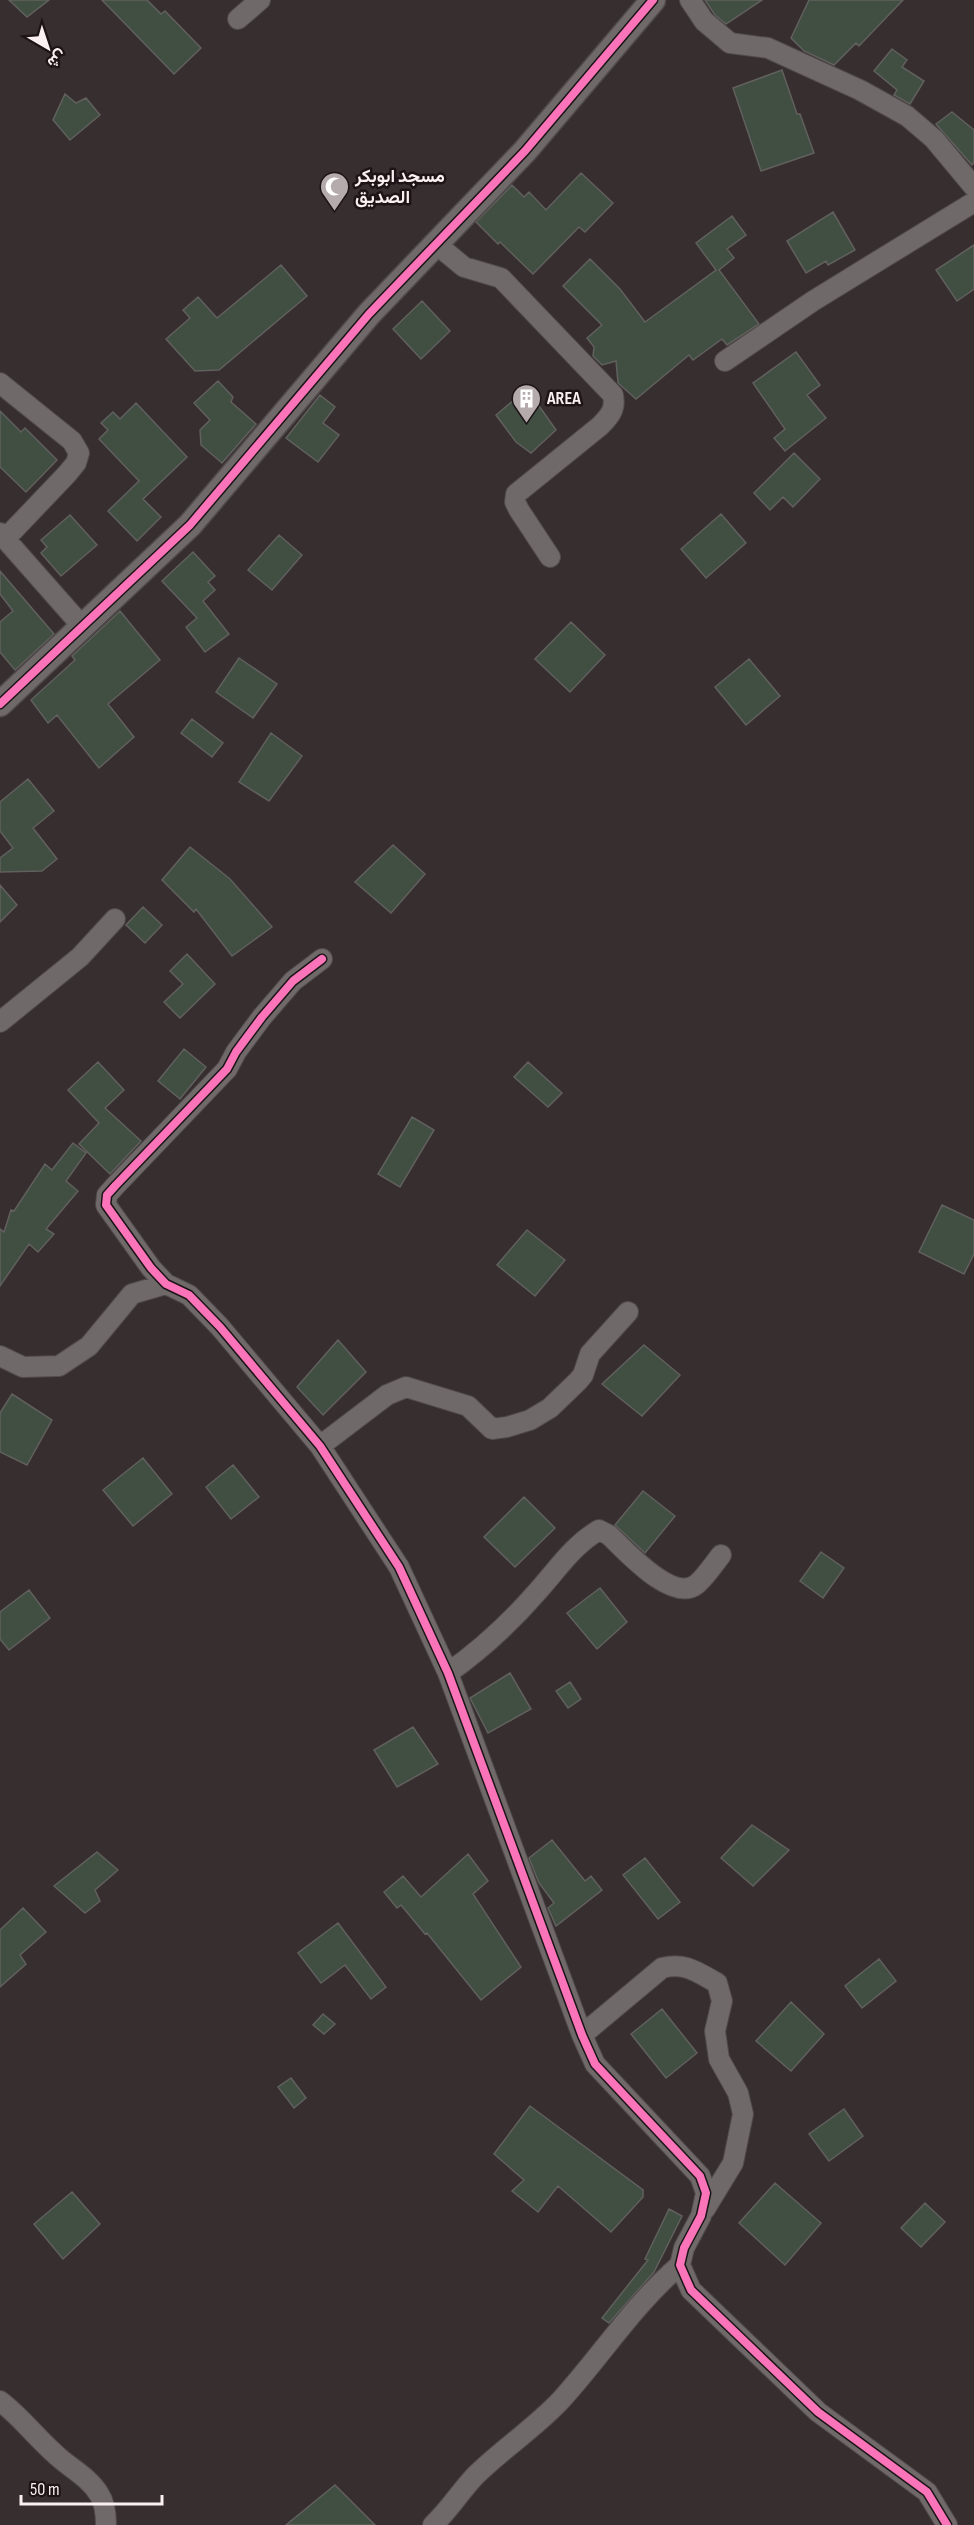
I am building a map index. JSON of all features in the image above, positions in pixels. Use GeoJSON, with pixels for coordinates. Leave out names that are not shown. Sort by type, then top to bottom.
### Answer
{"type":"FeatureCollection","features":[{"type":"Feature","properties":{"kind":"street"},"geometry":{"type":"LineString","coordinates":[[238,19],[260,0]]}},
{"type":"Feature","properties":{"kind":"street"},"geometry":{"type":"LineString","coordinates":[[0,704],[189,525],[369,314],[525,151],[653,0]]}},
{"type":"Feature","properties":{"kind":"street"},"geometry":{"type":"LineString","coordinates":[[690,0],[704,21],[730,43],[768,48],[860,90],[907,116],[934,139],[974,187]]}},
{"type":"Feature","properties":{"kind":"street"},"geometry":{"type":"LineString","coordinates":[[725,361],[813,301],[974,202]]}},
{"type":"Feature","properties":{"kind":"street"},"geometry":{"type":"LineString","coordinates":[[436,244],[464,267],[501,278],[613,395],[615,404],[610,415],[600,426],[516,494],[515,502],[519,510],[550,557]]}},
{"type":"Feature","properties":{"kind":"street"},"geometry":{"type":"LineString","coordinates":[[0,383],[72,441],[79,453],[76,463],[67,474],[3,535],[17,554],[82,626]]}},
{"type":"Feature","properties":{"kind":"street"},"geometry":{"type":"LineString","coordinates":[[0,1022],[80,957],[115,919]]}},
{"type":"Feature","properties":{"kind":"street"},"geometry":{"type":"LineString","coordinates":[[322,959],[293,981],[262,1017],[236,1052],[227,1069],[107,1195],[106,1204],[141,1256],[166,1284],[189,1295],[220,1327],[320,1446],[399,1567],[448,1673],[582,2035],[596,2064],[700,2176],[706,2193],[701,2216]]}},
{"type":"Feature","properties":{"kind":"street"},"geometry":{"type":"LineString","coordinates":[[0,1356],[23,1367],[59,1366],[89,1346],[132,1294],[166,1284]]}},
{"type":"Feature","properties":{"kind":"street"},"geometry":{"type":"LineString","coordinates":[[320,1446],[387,1395],[406,1387],[468,1406],[492,1429],[530,1420],[550,1408],[578,1381],[583,1375],[590,1354],[628,1312]]}},
{"type":"Feature","properties":{"kind":"street"},"geometry":{"type":"LineString","coordinates":[[448,1673],[482,1649],[503,1629],[575,1547],[599,1530],[609,1535],[660,1580],[678,1588],[687,1589],[697,1584],[721,1555]]}},
{"type":"Feature","properties":{"kind":"street"},"geometry":{"type":"LineString","coordinates":[[582,2035],[662,1968],[675,1965],[694,1970],[717,1983],[722,2001],[716,2031],[719,2059],[738,2093],[743,2114],[733,2163],[684,2248],[680,2265],[691,2290],[818,2412],[927,2492],[947,2525]]}},
{"type":"Feature","properties":{"kind":"street"},"geometry":{"type":"LineString","coordinates":[[433,2525],[449,2510],[473,2478],[559,2402],[630,2314],[657,2284],[680,2265]]}},
{"type":"Feature","properties":{"kind":"street"},"geometry":{"type":"LineString","coordinates":[[0,2401],[16,2413],[54,2453],[89,2481],[100,2494],[106,2512],[106,2525]]}},
{"type":"Feature","properties":{"kind":"building"},"geometry":{"type":"Polygon","coordinates":[[[9,0],[49,0],[27,17],[9,0]]]}},
{"type":"Feature","properties":{"kind":"building"},"geometry":{"type":"Polygon","coordinates":[[[102,0],[147,0],[161,14],[165,11],[201,48],[174,74],[102,0]]]}},
{"type":"Feature","properties":{"kind":"building"},"geometry":{"type":"Polygon","coordinates":[[[705,0],[762,0],[726,24],[715,15],[705,0]]]}},
{"type":"Feature","properties":{"kind":"building"},"geometry":{"type":"Polygon","coordinates":[[[809,0],[903,0],[859,46],[856,43],[834,65],[804,51],[791,38],[809,0]]]}},
{"type":"Feature","properties":{"kind":"building"},"geometry":{"type":"Polygon","coordinates":[[[892,49],[907,60],[902,67],[924,81],[910,104],[894,95],[897,90],[874,71],[892,49]]]}},
{"type":"Feature","properties":{"kind":"building"},"geometry":{"type":"Polygon","coordinates":[[[782,70],[797,114],[800,114],[814,153],[761,171],[733,88],[782,70]]]}},
{"type":"Feature","properties":{"kind":"building"},"geometry":{"type":"Polygon","coordinates":[[[65,94],[76,103],[86,98],[100,115],[70,140],[53,120],[65,94]]]}},
{"type":"Feature","properties":{"kind":"building"},"geometry":{"type":"Polygon","coordinates":[[[952,112],[974,130],[974,162],[972,165],[936,124],[952,112]]]}},
{"type":"Feature","properties":{"kind":"building"},"geometry":{"type":"Polygon","coordinates":[[[581,173],[613,203],[585,232],[579,227],[533,274],[476,222],[512,185],[524,197],[529,192],[546,210],[581,173]]]}},
{"type":"Feature","properties":{"kind":"building"},"geometry":{"type":"Polygon","coordinates":[[[833,212],[855,250],[828,265],[826,261],[806,273],[787,241],[833,212]]]}},
{"type":"Feature","properties":{"kind":"building"},"geometry":{"type":"Polygon","coordinates":[[[732,216],[746,235],[727,249],[734,258],[719,270],[759,324],[727,345],[722,339],[693,360],[689,355],[636,399],[618,383],[616,361],[602,365],[593,356],[594,347],[587,338],[602,325],[563,286],[590,259],[620,289],[645,322],[716,270],[696,243],[732,216]]]}},
{"type":"Feature","properties":{"kind":"building"},"geometry":{"type":"Polygon","coordinates":[[[974,245],[974,289],[957,301],[936,270],[974,245]]]}},
{"type":"Feature","properties":{"kind":"building"},"geometry":{"type":"Polygon","coordinates":[[[281,265],[307,296],[219,370],[195,371],[166,339],[190,318],[183,310],[198,297],[217,318],[281,265]]]}},
{"type":"Feature","properties":{"kind":"building"},"geometry":{"type":"Polygon","coordinates":[[[422,301],[450,331],[421,359],[393,329],[422,301]]]}},
{"type":"Feature","properties":{"kind":"building"},"geometry":{"type":"Polygon","coordinates":[[[796,352],[820,385],[807,395],[826,418],[785,451],[774,438],[785,429],[753,383],[796,352]]]}},
{"type":"Feature","properties":{"kind":"building"},"geometry":{"type":"Polygon","coordinates":[[[218,381],[233,397],[231,402],[256,424],[222,463],[201,445],[200,430],[210,420],[194,403],[218,381]]]}},
{"type":"Feature","properties":{"kind":"building","name":"AREA"},"geometry":{"type":"Polygon","coordinates":[[[527,389],[556,430],[531,453],[516,442],[496,415],[527,389]]]}},
{"type":"Feature","properties":{"kind":"building"},"geometry":{"type":"Polygon","coordinates":[[[320,395],[335,407],[323,423],[339,435],[318,462],[286,438],[320,395]]]}},
{"type":"Feature","properties":{"kind":"building"},"geometry":{"type":"Polygon","coordinates":[[[136,403],[187,457],[143,499],[161,517],[137,541],[108,511],[139,481],[99,439],[108,430],[101,423],[113,412],[120,419],[136,403]]]}},
{"type":"Feature","properties":{"kind":"building"},"geometry":{"type":"Polygon","coordinates":[[[0,411],[21,432],[25,428],[57,460],[26,492],[0,467],[0,411]]]}},
{"type":"Feature","properties":{"kind":"building"},"geometry":{"type":"Polygon","coordinates":[[[794,453],[820,479],[793,507],[783,497],[770,510],[754,493],[794,453]]]}},
{"type":"Feature","properties":{"kind":"building"},"geometry":{"type":"Polygon","coordinates":[[[721,514],[746,543],[706,578],[681,549],[721,514]]]}},
{"type":"Feature","properties":{"kind":"building"},"geometry":{"type":"Polygon","coordinates":[[[70,515],[97,545],[61,576],[41,553],[47,547],[41,540],[70,515]]]}},
{"type":"Feature","properties":{"kind":"building"},"geometry":{"type":"Polygon","coordinates":[[[279,535],[302,555],[272,590],[248,570],[279,535]]]}},
{"type":"Feature","properties":{"kind":"building"},"geometry":{"type":"Polygon","coordinates":[[[193,552],[215,576],[208,582],[215,590],[203,601],[229,634],[205,652],[186,627],[197,618],[162,581],[193,552]]]}},
{"type":"Feature","properties":{"kind":"building"},"geometry":{"type":"Polygon","coordinates":[[[0,571],[54,634],[15,670],[0,652],[0,622],[13,611],[0,594],[0,571]]]}},
{"type":"Feature","properties":{"kind":"building"},"geometry":{"type":"Polygon","coordinates":[[[120,611],[160,660],[108,704],[134,737],[99,768],[57,715],[48,723],[31,700],[75,660],[72,656],[120,611]]]}},
{"type":"Feature","properties":{"kind":"building"},"geometry":{"type":"Polygon","coordinates":[[[571,622],[605,655],[570,692],[535,659],[571,622]]]}},
{"type":"Feature","properties":{"kind":"building"},"geometry":{"type":"Polygon","coordinates":[[[239,658],[277,684],[253,718],[216,692],[239,658]]]}},
{"type":"Feature","properties":{"kind":"building"},"geometry":{"type":"Polygon","coordinates":[[[749,659],[780,696],[746,725],[715,687],[749,659]]]}},
{"type":"Feature","properties":{"kind":"building"},"geometry":{"type":"Polygon","coordinates":[[[192,719],[223,743],[212,757],[181,733],[192,719]]]}},
{"type":"Feature","properties":{"kind":"building"},"geometry":{"type":"Polygon","coordinates":[[[271,733],[302,756],[269,801],[239,782],[271,733]]]}},
{"type":"Feature","properties":{"kind":"building"},"geometry":{"type":"Polygon","coordinates":[[[28,779],[54,811],[33,828],[57,859],[42,871],[0,872],[0,858],[13,848],[0,831],[0,802],[28,779]]]}},
{"type":"Feature","properties":{"kind":"building"},"geometry":{"type":"Polygon","coordinates":[[[393,845],[425,874],[391,913],[355,882],[393,845]]]}},
{"type":"Feature","properties":{"kind":"building"},"geometry":{"type":"Polygon","coordinates":[[[190,847],[230,879],[272,927],[232,956],[196,909],[194,912],[162,880],[190,847]]]}},
{"type":"Feature","properties":{"kind":"building"},"geometry":{"type":"Polygon","coordinates":[[[0,885],[17,905],[0,922],[0,885]]]}},
{"type":"Feature","properties":{"kind":"building"},"geometry":{"type":"Polygon","coordinates":[[[143,907],[162,925],[145,943],[126,925],[143,907]]]}},
{"type":"Feature","properties":{"kind":"building"},"geometry":{"type":"Polygon","coordinates":[[[187,954],[215,984],[180,1018],[164,1002],[183,984],[170,971],[187,954]]]}},
{"type":"Feature","properties":{"kind":"building"},"geometry":{"type":"Polygon","coordinates":[[[184,1049],[206,1067],[180,1099],[158,1081],[184,1049]]]}},
{"type":"Feature","properties":{"kind":"building"},"geometry":{"type":"Polygon","coordinates":[[[98,1062],[124,1090],[105,1108],[141,1141],[110,1174],[79,1144],[99,1123],[68,1090],[98,1062]]]}},
{"type":"Feature","properties":{"kind":"building"},"geometry":{"type":"Polygon","coordinates":[[[528,1062],[562,1093],[548,1107],[514,1077],[528,1062]]]}},
{"type":"Feature","properties":{"kind":"building"},"geometry":{"type":"Polygon","coordinates":[[[412,1117],[434,1130],[400,1187],[378,1174],[412,1117]]]}},
{"type":"Feature","properties":{"kind":"building"},"geometry":{"type":"Polygon","coordinates":[[[73,1143],[86,1153],[66,1181],[78,1191],[46,1229],[54,1234],[38,1252],[29,1244],[0,1286],[0,1229],[4,1232],[11,1210],[14,1211],[45,1164],[52,1170],[73,1143]]]}},
{"type":"Feature","properties":{"kind":"building"},"geometry":{"type":"Polygon","coordinates":[[[942,1205],[974,1220],[974,1254],[964,1274],[919,1252],[942,1205]]]}},
{"type":"Feature","properties":{"kind":"building"},"geometry":{"type":"Polygon","coordinates":[[[527,1230],[565,1260],[535,1296],[497,1265],[527,1230]]]}},
{"type":"Feature","properties":{"kind":"building"},"geometry":{"type":"Polygon","coordinates":[[[338,1340],[366,1372],[323,1415],[297,1387],[338,1340]]]}},
{"type":"Feature","properties":{"kind":"building"},"geometry":{"type":"Polygon","coordinates":[[[644,1345],[680,1375],[642,1416],[602,1384],[644,1345]]]}},
{"type":"Feature","properties":{"kind":"building"},"geometry":{"type":"Polygon","coordinates":[[[12,1394],[52,1420],[27,1465],[0,1452],[0,1413],[12,1394]]]}},
{"type":"Feature","properties":{"kind":"building"},"geometry":{"type":"Polygon","coordinates":[[[143,1458],[172,1494],[133,1526],[103,1490],[143,1458]]]}},
{"type":"Feature","properties":{"kind":"building"},"geometry":{"type":"Polygon","coordinates":[[[233,1465],[259,1497],[231,1519],[206,1487],[233,1465]]]}},
{"type":"Feature","properties":{"kind":"building"},"geometry":{"type":"Polygon","coordinates":[[[643,1491],[675,1516],[645,1553],[615,1525],[643,1491]]]}},
{"type":"Feature","properties":{"kind":"building"},"geometry":{"type":"Polygon","coordinates":[[[524,1497],[555,1528],[515,1567],[484,1537],[524,1497]]]}},
{"type":"Feature","properties":{"kind":"building"},"geometry":{"type":"Polygon","coordinates":[[[821,1552],[844,1568],[823,1598],[800,1581],[821,1552]]]}},
{"type":"Feature","properties":{"kind":"building"},"geometry":{"type":"Polygon","coordinates":[[[600,1588],[627,1622],[597,1649],[567,1613],[600,1588]]]}},
{"type":"Feature","properties":{"kind":"building"},"geometry":{"type":"Polygon","coordinates":[[[29,1590],[50,1618],[9,1650],[0,1639],[0,1612],[29,1590]]]}},
{"type":"Feature","properties":{"kind":"building"},"geometry":{"type":"Polygon","coordinates":[[[510,1673],[531,1709],[488,1733],[470,1698],[510,1673]]]}},
{"type":"Feature","properties":{"kind":"building"},"geometry":{"type":"Polygon","coordinates":[[[570,1682],[581,1699],[568,1708],[556,1691],[570,1682]]]}},
{"type":"Feature","properties":{"kind":"building"},"geometry":{"type":"Polygon","coordinates":[[[413,1727],[438,1764],[397,1787],[374,1750],[413,1727]]]}},
{"type":"Feature","properties":{"kind":"building"},"geometry":{"type":"Polygon","coordinates":[[[752,1825],[789,1850],[753,1886],[721,1858],[752,1825]]]}},
{"type":"Feature","properties":{"kind":"building"},"geometry":{"type":"Polygon","coordinates":[[[552,1840],[585,1881],[591,1876],[602,1890],[556,1926],[548,1908],[554,1903],[539,1883],[529,1858],[552,1840]]]}},
{"type":"Feature","properties":{"kind":"building"},"geometry":{"type":"Polygon","coordinates":[[[97,1852],[118,1870],[95,1890],[100,1901],[85,1913],[54,1886],[97,1852]]]}},
{"type":"Feature","properties":{"kind":"building"},"geometry":{"type":"Polygon","coordinates":[[[468,1854],[488,1881],[473,1894],[521,1967],[481,2000],[427,1933],[425,1934],[401,1905],[397,1908],[384,1892],[403,1876],[421,1897],[468,1854]]]}},
{"type":"Feature","properties":{"kind":"building"},"geometry":{"type":"Polygon","coordinates":[[[645,1858],[680,1902],[658,1919],[623,1875],[645,1858]]]}},
{"type":"Feature","properties":{"kind":"building"},"geometry":{"type":"Polygon","coordinates":[[[23,1908],[46,1932],[20,1955],[26,1964],[0,1987],[0,1930],[23,1908]]]}},
{"type":"Feature","properties":{"kind":"building"},"geometry":{"type":"Polygon","coordinates":[[[338,1923],[386,1987],[371,1999],[345,1965],[321,1983],[298,1953],[338,1923]]]}},
{"type":"Feature","properties":{"kind":"building"},"geometry":{"type":"Polygon","coordinates":[[[879,1959],[896,1981],[862,2008],[845,1986],[879,1959]]]}},
{"type":"Feature","properties":{"kind":"building"},"geometry":{"type":"Polygon","coordinates":[[[791,2002],[824,2034],[791,2071],[756,2041],[791,2002]]]}},
{"type":"Feature","properties":{"kind":"building"},"geometry":{"type":"Polygon","coordinates":[[[662,2009],[697,2053],[666,2078],[631,2034],[662,2009]]]}},
{"type":"Feature","properties":{"kind":"building"},"geometry":{"type":"Polygon","coordinates":[[[323,2014],[335,2024],[324,2034],[313,2025],[323,2014]]]}},
{"type":"Feature","properties":{"kind":"building"},"geometry":{"type":"Polygon","coordinates":[[[291,2078],[306,2098],[294,2108],[278,2087],[291,2078]]]}},
{"type":"Feature","properties":{"kind":"building"},"geometry":{"type":"Polygon","coordinates":[[[530,2106],[643,2190],[643,2197],[611,2232],[558,2186],[538,2212],[512,2191],[524,2180],[494,2154],[530,2106]]]}},
{"type":"Feature","properties":{"kind":"building"},"geometry":{"type":"Polygon","coordinates":[[[844,2109],[863,2136],[829,2161],[809,2134],[844,2109]]]}},
{"type":"Feature","properties":{"kind":"building"},"geometry":{"type":"Polygon","coordinates":[[[775,2183],[821,2223],[785,2265],[739,2223],[775,2183]]]}},
{"type":"Feature","properties":{"kind":"building"},"geometry":{"type":"Polygon","coordinates":[[[72,2192],[100,2224],[63,2259],[34,2224],[72,2192]]]}},
{"type":"Feature","properties":{"kind":"building"},"geometry":{"type":"Polygon","coordinates":[[[925,2203],[945,2222],[921,2247],[901,2228],[925,2203]]]}},
{"type":"Feature","properties":{"kind":"building"},"geometry":{"type":"Polygon","coordinates":[[[669,2209],[682,2216],[654,2272],[609,2323],[602,2318],[648,2260],[645,2259],[669,2209]]]}},
{"type":"Feature","properties":{"kind":"building"},"geometry":{"type":"Polygon","coordinates":[[[335,2485],[375,2525],[286,2525],[335,2485]]]}},
{"type":"Feature","properties":{"kind":"cycle path"},"geometry":{"type":"LineString","coordinates":[[0,704],[190,525],[369,314],[525,151],[653,0]]}},
{"type":"Feature","properties":{"kind":"cycle path"},"geometry":{"type":"LineString","coordinates":[[322,959],[293,981],[262,1017],[236,1052],[227,1069],[107,1195],[106,1205],[151,1268],[166,1284],[189,1295],[220,1327],[320,1446],[399,1567],[448,1673],[582,2035],[595,2064],[700,2176],[706,2193],[701,2216],[684,2248],[680,2265],[691,2290],[818,2412],[927,2492],[947,2525]]}},
{"type":"Feature","properties":{"kind":"place","name":"مسجد ابوبكر الصديق"},"geometry":{"type":"Point","coordinates":[334,212]}},
{"type":"Feature","properties":{"kind":"place","name":"AREA"},"geometry":{"type":"Point","coordinates":[526,424]}}]}
